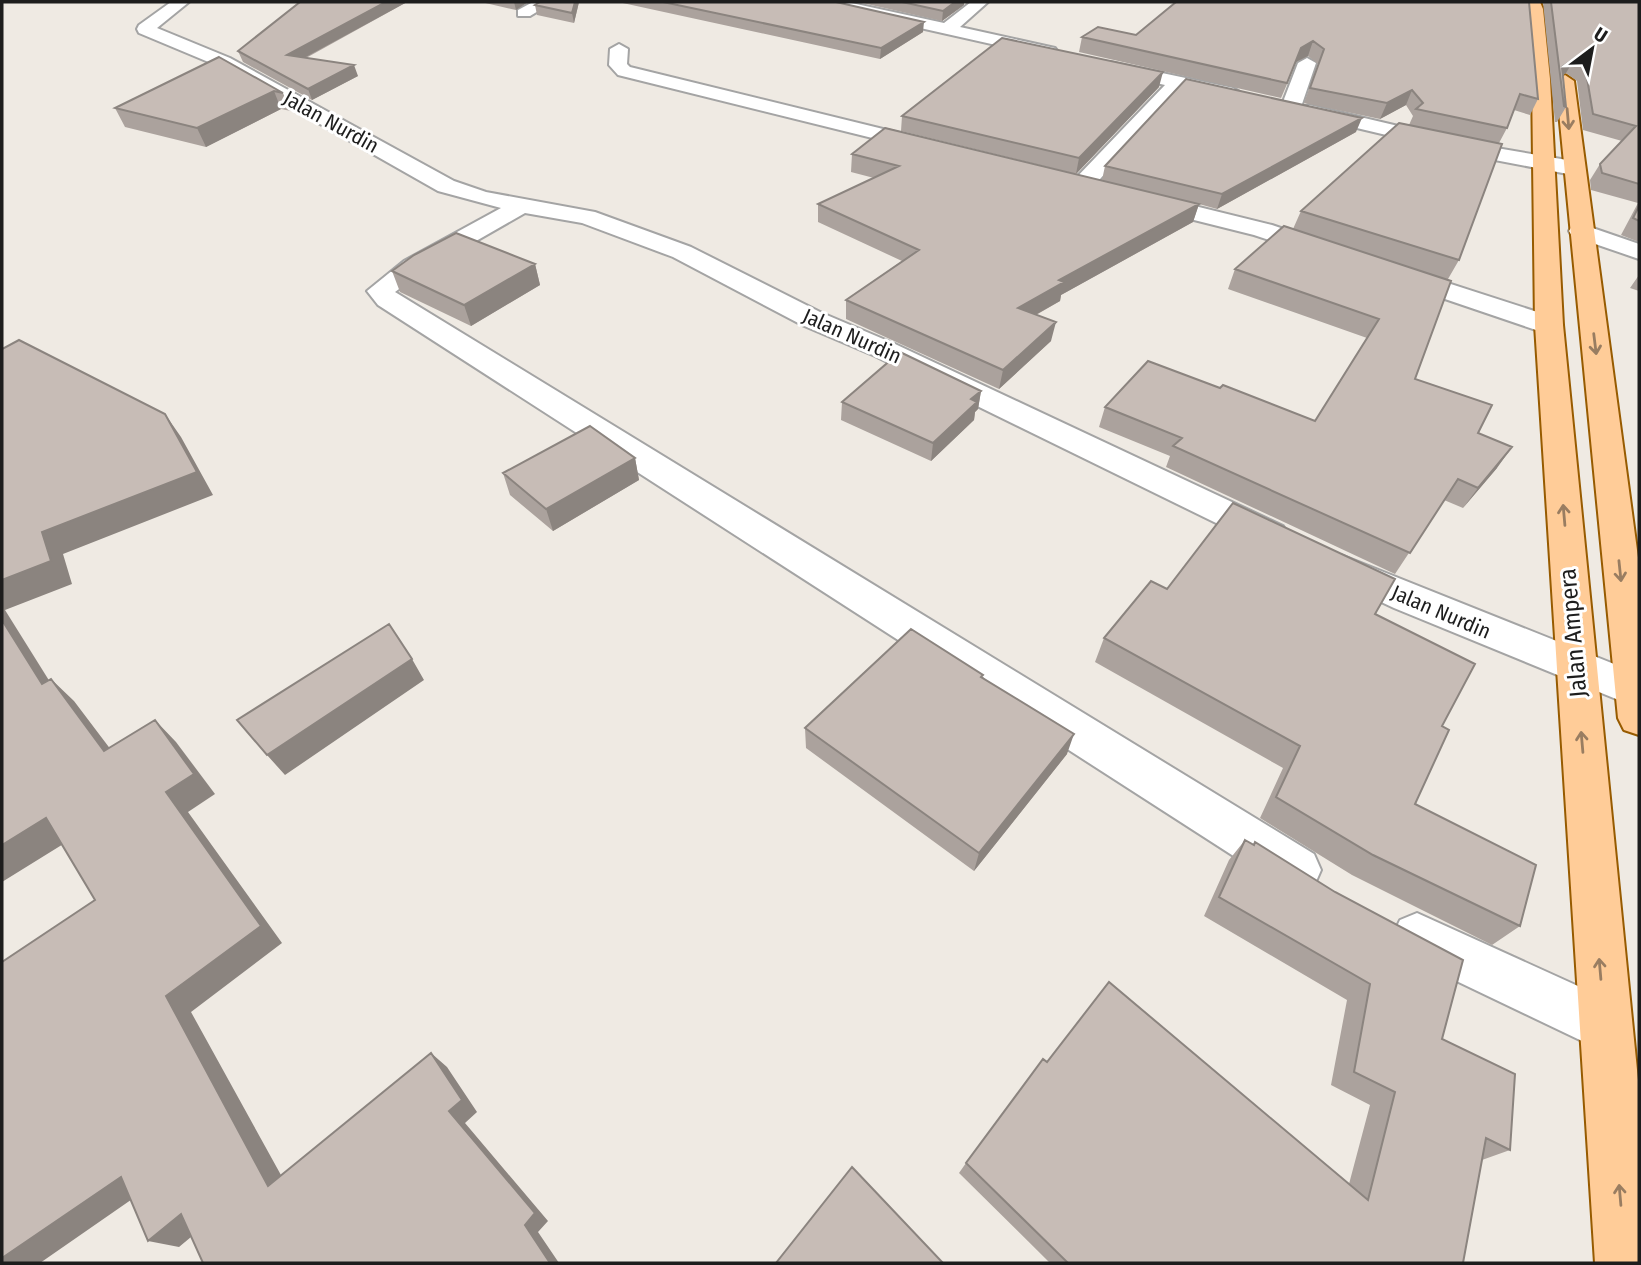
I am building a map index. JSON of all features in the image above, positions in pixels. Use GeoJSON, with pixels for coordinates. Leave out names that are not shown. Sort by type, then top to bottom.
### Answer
{"type":"FeatureCollection","features":[{"type":"Feature","properties":{"kind":"main road","name":"Jalan Ampera"},"geometry":{"type":"LineString","coordinates":[[1532,2],[1558,165],[1581,231],[1639,718]]}},
{"type":"Feature","properties":{"kind":"main road","name":"Jalan Ampera"},"geometry":{"type":"LineString","coordinates":[[1559,2],[1558,165],[1549,325],[1626,1263]]}},
{"type":"Feature","properties":{"kind":"street","name":"Jalan Nurdin"},"geometry":{"type":"LineString","coordinates":[[181,2],[145,29],[224,62],[446,187],[461,193],[587,217],[682,252],[812,319],[885,350],[1406,598],[1576,668],[1635,689]]}},
{"type":"Feature","properties":{"kind":"street"},"geometry":{"type":"LineString","coordinates":[[524,13],[545,2]]}},
{"type":"Feature","properties":{"kind":"street"},"geometry":{"type":"LineString","coordinates":[[827,2],[1067,57]]}},
{"type":"Feature","properties":{"kind":"street"},"geometry":{"type":"LineString","coordinates":[[949,28],[980,2]]}},
{"type":"Feature","properties":{"kind":"street"},"geometry":{"type":"LineString","coordinates":[[619,49],[618,65],[624,71],[946,150]]}},
{"type":"Feature","properties":{"kind":"street"},"geometry":{"type":"LineString","coordinates":[[1093,63],[1417,138],[1558,165]]}},
{"type":"Feature","properties":{"kind":"street"},"geometry":{"type":"LineString","coordinates":[[1292,107],[1307,63]]}},
{"type":"Feature","properties":{"kind":"street"},"geometry":{"type":"LineString","coordinates":[[1082,185],[1177,83]]}},
{"type":"Feature","properties":{"kind":"street"},"geometry":{"type":"LineString","coordinates":[[1055,178],[1262,230],[1354,260]]}},
{"type":"Feature","properties":{"kind":"street"},"geometry":{"type":"LineString","coordinates":[[521,205],[489,228],[426,260],[380,291],[387,299],[1323,886]]}},
{"type":"Feature","properties":{"kind":"street"},"geometry":{"type":"LineString","coordinates":[[1581,231],[1639,252]]}},
{"type":"Feature","properties":{"kind":"street"},"geometry":{"type":"LineString","coordinates":[[1380,269],[1549,325]]}},
{"type":"Feature","properties":{"kind":"street"},"geometry":{"type":"LineString","coordinates":[[1383,919],[1457,958],[1605,1026]]}},
{"type":"Feature","properties":{"kind":"building"},"geometry":{"type":"Polygon","coordinates":[[[300,2],[386,2],[287,55],[354,65],[308,89],[238,51],[300,2]]]}},
{"type":"Feature","properties":{"kind":"building"},"geometry":{"type":"Polygon","coordinates":[[[540,2],[575,2],[572,13],[535,5],[540,2]]]}},
{"type":"Feature","properties":{"kind":"building"},"geometry":{"type":"Polygon","coordinates":[[[663,2],[836,2],[924,22],[881,48],[663,2]]]}},
{"type":"Feature","properties":{"kind":"building"},"geometry":{"type":"Polygon","coordinates":[[[902,2],[955,2],[943,11],[902,2]]]}},
{"type":"Feature","properties":{"kind":"building"},"geometry":{"type":"Polygon","coordinates":[[[1176,2],[1529,2],[1538,99],[1520,94],[1507,128],[1416,109],[1423,103],[1412,90],[1387,103],[1310,88],[1324,49],[1313,41],[1301,48],[1287,83],[1082,37],[1098,27],[1136,35],[1176,2]]]}},
{"type":"Feature","properties":{"kind":"building"},"geometry":{"type":"Polygon","coordinates":[[[1551,2],[1639,2],[1639,184],[1602,173],[1600,164],[1636,126],[1593,114],[1585,66],[1575,58],[1562,67],[1566,107],[1564,106],[1551,2]]]}},
{"type":"Feature","properties":{"kind":"building"},"geometry":{"type":"Polygon","coordinates":[[[1002,38],[1163,72],[1079,158],[902,116],[1002,38]]]}},
{"type":"Feature","properties":{"kind":"building"},"geometry":{"type":"Polygon","coordinates":[[[219,57],[283,93],[274,91],[197,128],[115,108],[219,57]]]}},
{"type":"Feature","properties":{"kind":"building"},"geometry":{"type":"Polygon","coordinates":[[[1186,79],[1362,118],[1222,194],[1105,166],[1186,79]]]}},
{"type":"Feature","properties":{"kind":"building"},"geometry":{"type":"Polygon","coordinates":[[[1399,123],[1502,144],[1459,260],[1301,211],[1399,123]]]}},
{"type":"Feature","properties":{"kind":"building"},"geometry":{"type":"Polygon","coordinates":[[[885,128],[1199,204],[1059,280],[1064,282],[1018,308],[1056,322],[1003,370],[846,300],[919,250],[818,204],[899,166],[852,154],[885,128]]]}},
{"type":"Feature","properties":{"kind":"building"},"geometry":{"type":"Polygon","coordinates":[[[1639,206],[1639,221],[1633,218],[1639,206]]]}},
{"type":"Feature","properties":{"kind":"building"},"geometry":{"type":"Polygon","coordinates":[[[1284,226],[1451,281],[1415,379],[1492,405],[1478,433],[1512,447],[1478,488],[1458,479],[1410,553],[1173,446],[1182,438],[1105,407],[1148,361],[1220,388],[1223,385],[1315,421],[1379,319],[1235,269],[1284,226]]]}},
{"type":"Feature","properties":{"kind":"building"},"geometry":{"type":"Polygon","coordinates":[[[456,233],[535,264],[464,305],[392,271],[414,255],[456,233]]]}},
{"type":"Feature","properties":{"kind":"building"},"geometry":{"type":"Polygon","coordinates":[[[19,340],[165,414],[197,472],[42,532],[51,561],[2,580],[2,349],[19,340]]]}},
{"type":"Feature","properties":{"kind":"building"},"geometry":{"type":"Polygon","coordinates":[[[900,352],[981,391],[971,399],[977,402],[933,443],[842,402],[900,352]]]}},
{"type":"Feature","properties":{"kind":"building"},"geometry":{"type":"Polygon","coordinates":[[[590,426],[635,458],[546,509],[503,473],[590,426]]]}},
{"type":"Feature","properties":{"kind":"building"},"geometry":{"type":"Polygon","coordinates":[[[1233,503],[1395,579],[1375,614],[1475,664],[1442,726],[1449,730],[1415,804],[1536,865],[1520,926],[1373,855],[1276,797],[1300,746],[1104,638],[1151,581],[1167,589],[1233,503]]]}},
{"type":"Feature","properties":{"kind":"building"},"geometry":{"type":"Polygon","coordinates":[[[2,620],[42,684],[51,679],[104,751],[155,720],[194,774],[166,792],[261,926],[166,996],[268,1186],[431,1053],[462,1100],[449,1111],[535,1213],[525,1225],[550,1263],[203,1263],[181,1214],[148,1241],[121,1177],[2,1258],[2,962],[95,900],[46,818],[2,845],[2,620]]]}},
{"type":"Feature","properties":{"kind":"building"},"geometry":{"type":"Polygon","coordinates":[[[389,624],[412,659],[267,755],[237,720],[389,624]]]}},
{"type":"Feature","properties":{"kind":"building"},"geometry":{"type":"Polygon","coordinates":[[[911,629],[983,675],[981,677],[1074,734],[979,853],[805,728],[911,629]]]}},
{"type":"Feature","properties":{"kind":"building"},"geometry":{"type":"Polygon","coordinates":[[[1245,840],[1254,845],[1255,842],[1335,892],[1463,960],[1442,1039],[1515,1074],[1510,1150],[1486,1138],[1463,1263],[1068,1263],[966,1163],[1043,1059],[1047,1062],[1109,982],[1368,1200],[1395,1092],[1354,1072],[1370,984],[1219,897],[1245,840]]]}},
{"type":"Feature","properties":{"kind":"building"},"geometry":{"type":"Polygon","coordinates":[[[852,1167],[943,1263],[776,1263],[852,1167]]]}}]}
